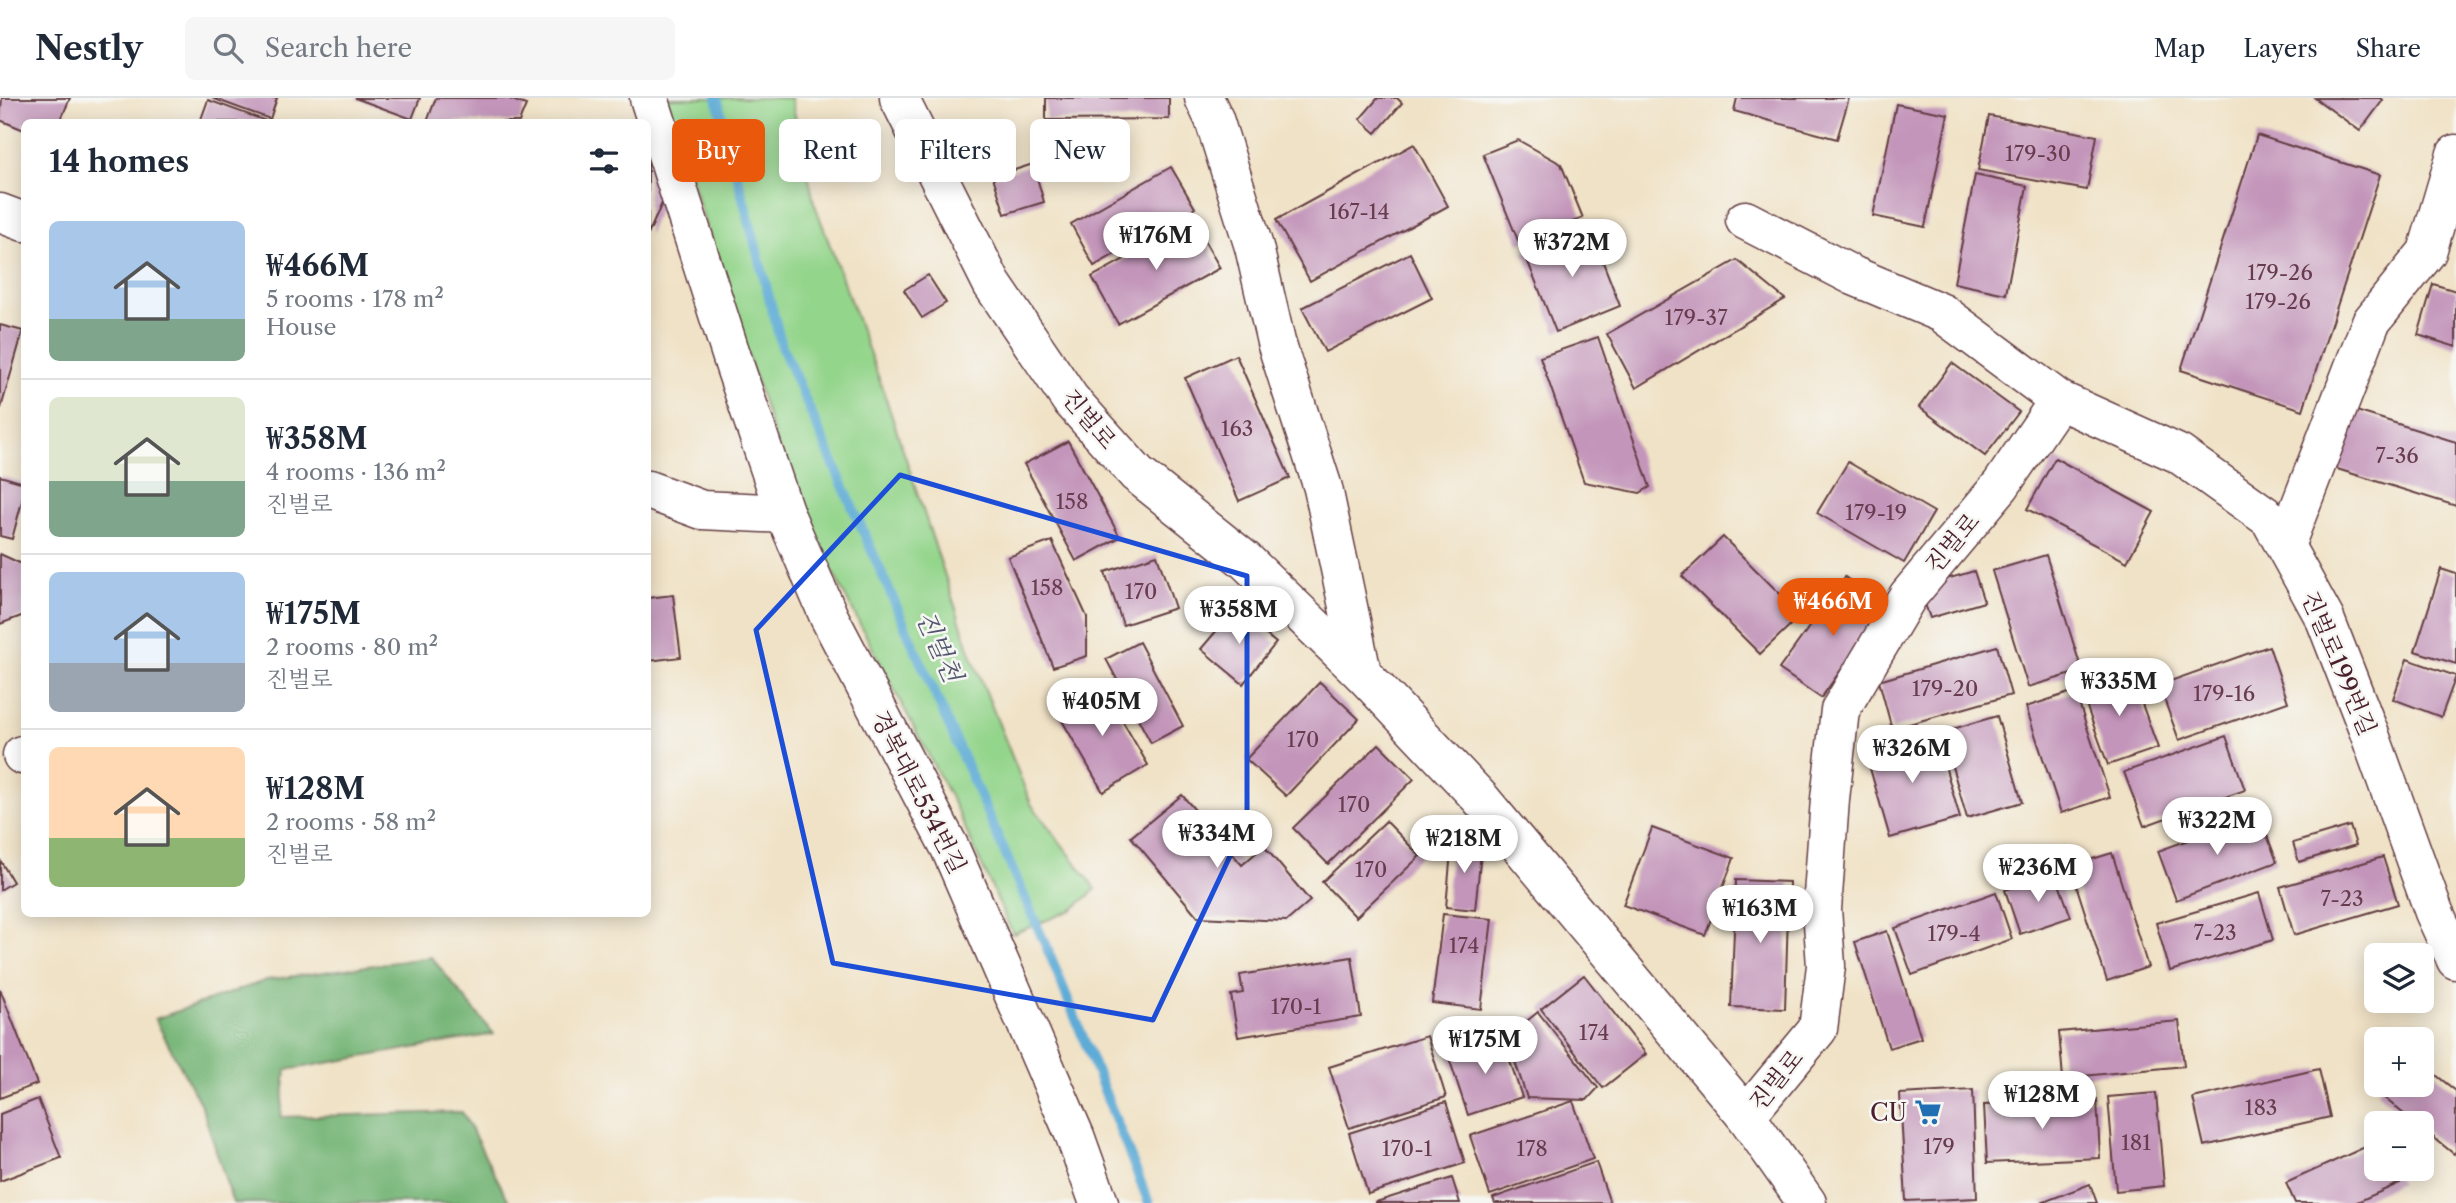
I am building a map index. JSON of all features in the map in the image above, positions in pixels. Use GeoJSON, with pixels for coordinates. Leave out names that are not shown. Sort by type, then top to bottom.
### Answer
{"type":"FeatureCollection","features":[{"type":"Feature","properties":{"kind":"street","name":"경복대로534번길"},"geometry":{"type":"LineString","coordinates":[[649,98],[785,514],[829,617],[950,848],[1075,1136],[1099,1203]]}},
{"type":"Feature","properties":{"kind":"street","name":"진벌로"},"geometry":{"type":"LineString","coordinates":[[899,98],[992,284],[1070,399],[1137,474],[1245,560],[1362,673],[1480,798],[1746,1116],[1807,1203]]}},
{"type":"Feature","properties":{"kind":"street"},"geometry":{"type":"LineString","coordinates":[[1204,98],[1214,119],[1250,234],[1276,342],[1323,488],[1362,673]]}},
{"type":"Feature","properties":{"kind":"street"},"geometry":{"type":"LineString","coordinates":[[2285,546],[2371,323],[2427,252],[2456,154]]}},
{"type":"Feature","properties":{"kind":"street"},"geometry":{"type":"LineString","coordinates":[[0,214],[21,221]]}},
{"type":"Feature","properties":{"kind":"street"},"geometry":{"type":"LineString","coordinates":[[1745,220],[1854,276],[1942,313],[2059,400]]}},
{"type":"Feature","properties":{"kind":"street","name":"진벌로"},"geometry":{"type":"LineString","coordinates":[[1746,1116],[1818,1029],[1826,966],[1822,909],[1840,710],[1908,596],[2001,485],[2059,400]]}},
{"type":"Feature","properties":{"kind":"street","name":"진벌로199번길"},"geometry":{"type":"LineString","coordinates":[[2059,400],[2179,454],[2270,519],[2325,619],[2434,912],[2456,960]]}},
{"type":"Feature","properties":{"kind":"street"},"geometry":{"type":"LineString","coordinates":[[651,491],[702,510],[785,514]]}},
{"type":"Feature","properties":{"kind":"highlighted area"},"geometry":{"type":"Polygon","coordinates":[[[900,475],[1247,576],[1247,820],[1153,1020],[833,963],[756,630],[900,475]]]}},
{"type":"Feature","properties":{"kind":"green space"},"geometry":{"type":"Polygon","coordinates":[[[665,98],[791,98],[796,119],[779,119],[779,182],[810,182],[814,202],[882,387],[972,657],[1031,804],[1096,889],[1072,910],[1013,934],[954,804],[794,498],[692,182],[765,182],[765,119],[672,120],[665,98]]]}},
{"type":"Feature","properties":{"kind":"green space"},"geometry":{"type":"Polygon","coordinates":[[[431,957],[494,1034],[286,1070],[281,1117],[462,1112],[510,1203],[233,1203],[202,1107],[155,1019],[267,980],[431,957]]]}},
{"type":"Feature","properties":{"kind":"building"},"geometry":{"type":"Polygon","coordinates":[[[2,98],[70,98],[61,119],[21,119],[21,129],[0,120],[2,98]]]}},
{"type":"Feature","properties":{"kind":"building"},"geometry":{"type":"Polygon","coordinates":[[[212,98],[277,98],[270,119],[212,98]]]}},
{"type":"Feature","properties":{"kind":"building"},"geometry":{"type":"Polygon","coordinates":[[[355,98],[420,98],[412,119],[355,98]]]}},
{"type":"Feature","properties":{"kind":"building"},"geometry":{"type":"Polygon","coordinates":[[[436,98],[507,98],[526,105],[520,119],[428,119],[436,98]]]}},
{"type":"Feature","properties":{"kind":"building"},"geometry":{"type":"Polygon","coordinates":[[[1046,98],[1169,98],[1169,119],[1046,119],[1046,98]]]}},
{"type":"Feature","properties":{"kind":"building"},"geometry":{"type":"Polygon","coordinates":[[[1378,98],[1397,98],[1402,103],[1376,133],[1360,119],[1378,98]]]}},
{"type":"Feature","properties":{"kind":"building"},"geometry":{"type":"Polygon","coordinates":[[[1737,98],[1849,98],[1837,139],[1734,111],[1737,98]]]}},
{"type":"Feature","properties":{"kind":"building"},"geometry":{"type":"Polygon","coordinates":[[[2315,98],[2380,98],[2383,100],[2360,131],[2315,98]]]}},
{"type":"Feature","properties":{"kind":"building"},"geometry":{"type":"Polygon","coordinates":[[[208,100],[261,119],[201,119],[208,100]]]}},
{"type":"Feature","properties":{"kind":"building"},"geometry":{"type":"Polygon","coordinates":[[[1896,104],[1948,114],[1925,227],[1873,216],[1896,104]]]}},
{"type":"Feature","properties":{"kind":"building"},"geometry":{"type":"Polygon","coordinates":[[[1989,116],[2097,136],[2087,190],[1978,170],[1989,116]]]}},
{"type":"Feature","properties":{"kind":"building"},"geometry":{"type":"Polygon","coordinates":[[[2257,135],[2380,175],[2303,410],[2181,370],[2257,135]]]}},
{"type":"Feature","properties":{"kind":"building"},"geometry":{"type":"Polygon","coordinates":[[[1518,140],[1561,164],[1583,218],[1519,243],[1483,154],[1518,140]]]}},
{"type":"Feature","properties":{"kind":"building"},"geometry":{"type":"Polygon","coordinates":[[[1414,144],[1448,206],[1310,281],[1276,220],[1414,144]]]}},
{"type":"Feature","properties":{"kind":"building"},"geometry":{"type":"Polygon","coordinates":[[[651,159],[666,194],[651,228],[651,159]]]}},
{"type":"Feature","properties":{"kind":"building"},"geometry":{"type":"Polygon","coordinates":[[[1030,165],[1030,182],[1038,182],[1044,202],[1005,214],[995,182],[1016,182],[1016,170],[1030,165]]]}},
{"type":"Feature","properties":{"kind":"building"},"geometry":{"type":"Polygon","coordinates":[[[1171,167],[1195,208],[1094,266],[1071,224],[1171,167]]]}},
{"type":"Feature","properties":{"kind":"building"},"geometry":{"type":"Polygon","coordinates":[[[1975,175],[2027,186],[2006,294],[1954,283],[1975,175]]]}},
{"type":"Feature","properties":{"kind":"building"},"geometry":{"type":"Polygon","coordinates":[[[1193,221],[1220,268],[1118,324],[1092,277],[1193,221]]]}},
{"type":"Feature","properties":{"kind":"building"},"geometry":{"type":"Polygon","coordinates":[[[1589,226],[1620,306],[1556,332],[1524,252],[1589,226]]]}},
{"type":"Feature","properties":{"kind":"building"},"geometry":{"type":"Polygon","coordinates":[[[1410,253],[1432,298],[1325,352],[1302,308],[1410,253]]]}},
{"type":"Feature","properties":{"kind":"building"},"geometry":{"type":"Polygon","coordinates":[[[1737,260],[1785,299],[1636,388],[1607,334],[1737,260]]]}},
{"type":"Feature","properties":{"kind":"building"},"geometry":{"type":"Polygon","coordinates":[[[928,275],[946,303],[922,318],[904,290],[928,275]]]}},
{"type":"Feature","properties":{"kind":"building"},"geometry":{"type":"Polygon","coordinates":[[[2433,284],[2456,291],[2456,347],[2418,335],[2433,284]]]}},
{"type":"Feature","properties":{"kind":"building"},"geometry":{"type":"Polygon","coordinates":[[[0,325],[21,330],[21,338],[0,408],[0,325]]]}},
{"type":"Feature","properties":{"kind":"building"},"geometry":{"type":"Polygon","coordinates":[[[1598,337],[1650,487],[1640,493],[1584,482],[1540,357],[1598,337]]]}},
{"type":"Feature","properties":{"kind":"building"},"geometry":{"type":"Polygon","coordinates":[[[1236,355],[1290,478],[1239,501],[1185,378],[1236,355]]]}},
{"type":"Feature","properties":{"kind":"building"},"geometry":{"type":"Polygon","coordinates":[[[1952,363],[2019,412],[1985,456],[1919,407],[1952,363]]]}},
{"type":"Feature","properties":{"kind":"building"},"geometry":{"type":"Polygon","coordinates":[[[2353,410],[2456,442],[2456,506],[2334,468],[2353,410]]]}},
{"type":"Feature","properties":{"kind":"building"},"geometry":{"type":"Polygon","coordinates":[[[1068,441],[1120,537],[1076,561],[1024,464],[1068,441]]]}},
{"type":"Feature","properties":{"kind":"building"},"geometry":{"type":"Polygon","coordinates":[[[2055,458],[2154,512],[2127,562],[2027,509],[2055,458]]]}},
{"type":"Feature","properties":{"kind":"building"},"geometry":{"type":"Polygon","coordinates":[[[1848,462],[1934,512],[1904,563],[1817,513],[1848,462]]]}},
{"type":"Feature","properties":{"kind":"building"},"geometry":{"type":"Polygon","coordinates":[[[0,476],[21,482],[21,505],[12,539],[0,536],[0,476]]]}},
{"type":"Feature","properties":{"kind":"building"},"geometry":{"type":"Polygon","coordinates":[[[1723,537],[1801,615],[1760,654],[1682,576],[1723,537]]]}},
{"type":"Feature","properties":{"kind":"building"},"geometry":{"type":"Polygon","coordinates":[[[1052,541],[1087,617],[1087,656],[1053,667],[1008,557],[1052,541]]]}},
{"type":"Feature","properties":{"kind":"building"},"geometry":{"type":"Polygon","coordinates":[[[0,554],[21,564],[21,616],[0,624],[0,554]]]}},
{"type":"Feature","properties":{"kind":"building"},"geometry":{"type":"Polygon","coordinates":[[[1157,555],[1175,608],[1123,625],[1105,572],[1157,555]]]}},
{"type":"Feature","properties":{"kind":"building"},"geometry":{"type":"Polygon","coordinates":[[[2046,555],[2082,671],[2028,687],[1992,571],[2046,555]]]}},
{"type":"Feature","properties":{"kind":"building"},"geometry":{"type":"Polygon","coordinates":[[[2441,569],[2456,574],[2456,664],[2415,651],[2441,569]]]}},
{"type":"Feature","properties":{"kind":"building"},"geometry":{"type":"Polygon","coordinates":[[[1974,571],[1984,602],[1930,618],[1924,601],[1933,583],[1974,571]]]}},
{"type":"Feature","properties":{"kind":"building"},"geometry":{"type":"Polygon","coordinates":[[[1845,577],[1886,606],[1821,698],[1779,669],[1845,577]]]}},
{"type":"Feature","properties":{"kind":"building"},"geometry":{"type":"Polygon","coordinates":[[[673,595],[681,657],[651,661],[651,598],[673,595]]]}},
{"type":"Feature","properties":{"kind":"building"},"geometry":{"type":"Polygon","coordinates":[[[1235,609],[1276,643],[1243,684],[1201,649],[1235,609]]]}},
{"type":"Feature","properties":{"kind":"building"},"geometry":{"type":"Polygon","coordinates":[[[1139,642],[1183,726],[1151,743],[1106,659],[1139,642]]]}},
{"type":"Feature","properties":{"kind":"building"},"geometry":{"type":"Polygon","coordinates":[[[1997,646],[2011,695],[1892,729],[1879,681],[1997,646]]]}},
{"type":"Feature","properties":{"kind":"building"},"geometry":{"type":"Polygon","coordinates":[[[2269,646],[2288,702],[2179,740],[2159,685],[2269,646]]]}},
{"type":"Feature","properties":{"kind":"building"},"geometry":{"type":"Polygon","coordinates":[[[2407,659],[2456,676],[2441,717],[2393,699],[2407,659]]]}},
{"type":"Feature","properties":{"kind":"building"},"geometry":{"type":"Polygon","coordinates":[[[2130,671],[2158,748],[2108,765],[2080,688],[2130,671]]]}},
{"type":"Feature","properties":{"kind":"building"},"geometry":{"type":"Polygon","coordinates":[[[1320,682],[1359,719],[1286,796],[1246,759],[1320,682]]]}},
{"type":"Feature","properties":{"kind":"building"},"geometry":{"type":"Polygon","coordinates":[[[1101,684],[1148,765],[1103,792],[1056,710],[1101,684]]]}},
{"type":"Feature","properties":{"kind":"building"},"geometry":{"type":"Polygon","coordinates":[[[2075,691],[2110,797],[2061,813],[2026,707],[2075,691]]]}},
{"type":"Feature","properties":{"kind":"building"},"geometry":{"type":"Polygon","coordinates":[[[1997,716],[2022,802],[1967,818],[1942,732],[1997,716]]]}},
{"type":"Feature","properties":{"kind":"building"},"geometry":{"type":"Polygon","coordinates":[[[1935,731],[1960,818],[1890,838],[1865,751],[1935,731]]]}},
{"type":"Feature","properties":{"kind":"building"},"geometry":{"type":"Polygon","coordinates":[[[2226,736],[2245,790],[2144,826],[2124,772],[2226,736]]]}},
{"type":"Feature","properties":{"kind":"building"},"geometry":{"type":"Polygon","coordinates":[[[1379,744],[1414,779],[1328,864],[1293,828],[1379,744]]]}},
{"type":"Feature","properties":{"kind":"building"},"geometry":{"type":"Polygon","coordinates":[[[1182,795],[1242,865],[1264,846],[1310,901],[1287,921],[1198,917],[1131,837],[1182,795]]]}},
{"type":"Feature","properties":{"kind":"building"},"geometry":{"type":"Polygon","coordinates":[[[2259,814],[2277,862],[2176,900],[2158,851],[2259,814]]]}},
{"type":"Feature","properties":{"kind":"building"},"geometry":{"type":"Polygon","coordinates":[[[1386,821],[1420,856],[1356,917],[1322,882],[1386,821]]]}},
{"type":"Feature","properties":{"kind":"building"},"geometry":{"type":"Polygon","coordinates":[[[2350,826],[2356,845],[2299,862],[2293,843],[2350,826]]]}},
{"type":"Feature","properties":{"kind":"building"},"geometry":{"type":"Polygon","coordinates":[[[1652,828],[1734,858],[1705,935],[1623,905],[1652,828]]]}},
{"type":"Feature","properties":{"kind":"building"},"geometry":{"type":"Polygon","coordinates":[[[1452,840],[1482,843],[1475,910],[1446,907],[1452,840]]]}},
{"type":"Feature","properties":{"kind":"building"},"geometry":{"type":"Polygon","coordinates":[[[2112,853],[2148,967],[2107,981],[2070,866],[2112,853]]]}},
{"type":"Feature","properties":{"kind":"building"},"geometry":{"type":"Polygon","coordinates":[[[2383,857],[2398,904],[2294,935],[2280,887],[2383,857]]]}},
{"type":"Feature","properties":{"kind":"building"},"geometry":{"type":"Polygon","coordinates":[[[0,860],[13,882],[0,890],[0,860]]]}},
{"type":"Feature","properties":{"kind":"building"},"geometry":{"type":"Polygon","coordinates":[[[2055,873],[2071,917],[2020,934],[2005,890],[2055,873]]]}},
{"type":"Feature","properties":{"kind":"building"},"geometry":{"type":"Polygon","coordinates":[[[1736,880],[1789,882],[1785,1009],[1731,1007],[1736,880]]]}},
{"type":"Feature","properties":{"kind":"building"},"geometry":{"type":"Polygon","coordinates":[[[1996,892],[2012,939],[1912,975],[1895,928],[1996,892]]]}},
{"type":"Feature","properties":{"kind":"building"},"geometry":{"type":"Polygon","coordinates":[[[2259,893],[2273,940],[2170,971],[2156,923],[2259,893]]]}},
{"type":"Feature","properties":{"kind":"building"},"geometry":{"type":"Polygon","coordinates":[[[1443,914],[1492,919],[1481,1009],[1432,1003],[1443,914]]]}},
{"type":"Feature","properties":{"kind":"building"},"geometry":{"type":"Polygon","coordinates":[[[1887,931],[1921,1038],[1889,1048],[1855,942],[1887,931]]]}},
{"type":"Feature","properties":{"kind":"building"},"geometry":{"type":"Polygon","coordinates":[[[1352,957],[1361,1017],[1238,1037],[1231,995],[1243,993],[1240,975],[1352,957]]]}},
{"type":"Feature","properties":{"kind":"building"},"geometry":{"type":"Polygon","coordinates":[[[1584,975],[1646,1054],[1603,1088],[1541,1009],[1584,975]]]}},
{"type":"Feature","properties":{"kind":"building"},"geometry":{"type":"Polygon","coordinates":[[[0,989],[37,1084],[0,1098],[0,989]]]}},
{"type":"Feature","properties":{"kind":"building"},"geometry":{"type":"Polygon","coordinates":[[[1538,1012],[1598,1088],[1587,1100],[1527,1098],[1507,1037],[1538,1012]]]}},
{"type":"Feature","properties":{"kind":"building"},"geometry":{"type":"Polygon","coordinates":[[[2179,1021],[2184,1066],[2063,1078],[2059,1032],[2179,1021]]]}},
{"type":"Feature","properties":{"kind":"building"},"geometry":{"type":"Polygon","coordinates":[[[1427,1036],[1446,1097],[1349,1128],[1329,1067],[1427,1036]]]}},
{"type":"Feature","properties":{"kind":"building"},"geometry":{"type":"Polygon","coordinates":[[[1502,1037],[1522,1097],[1468,1115],[1448,1055],[1502,1037]]]}},
{"type":"Feature","properties":{"kind":"building"},"geometry":{"type":"Polygon","coordinates":[[[2319,1069],[2330,1117],[2204,1146],[2193,1098],[2319,1069]]]}},
{"type":"Feature","properties":{"kind":"building"},"geometry":{"type":"Polygon","coordinates":[[[2434,1074],[2456,1091],[2454,1154],[2434,1138],[2434,1111],[2400,1111],[2383,1097],[2434,1097],[2434,1074]]]}},
{"type":"Feature","properties":{"kind":"building"},"geometry":{"type":"Polygon","coordinates":[[[1973,1090],[1977,1198],[1906,1201],[1900,1094],[1973,1090]]]}},
{"type":"Feature","properties":{"kind":"building"},"geometry":{"type":"Polygon","coordinates":[[[2156,1093],[2164,1186],[2116,1191],[2108,1097],[2156,1093]]]}},
{"type":"Feature","properties":{"kind":"building"},"geometry":{"type":"Polygon","coordinates":[[[38,1099],[61,1158],[0,1181],[0,1114],[38,1099]]]}},
{"type":"Feature","properties":{"kind":"building"},"geometry":{"type":"Polygon","coordinates":[[[2097,1099],[2100,1158],[1987,1163],[1984,1105],[2097,1099]]]}},
{"type":"Feature","properties":{"kind":"building"},"geometry":{"type":"Polygon","coordinates":[[[1573,1101],[1593,1159],[1490,1195],[1470,1136],[1573,1101]]]}},
{"type":"Feature","properties":{"kind":"building"},"geometry":{"type":"Polygon","coordinates":[[[1446,1102],[1465,1163],[1368,1194],[1349,1133],[1446,1102]]]}},
{"type":"Feature","properties":{"kind":"building"},"geometry":{"type":"Polygon","coordinates":[[[2364,1147],[2364,1181],[2400,1183],[2355,1203],[2295,1203],[2286,1183],[2364,1147]]]}},
{"type":"Feature","properties":{"kind":"building"},"geometry":{"type":"Polygon","coordinates":[[[1596,1162],[1610,1203],[1495,1203],[1493,1198],[1596,1162]]]}},
{"type":"Feature","properties":{"kind":"building"},"geometry":{"type":"Polygon","coordinates":[[[1452,1178],[1460,1203],[1376,1203],[1376,1202],[1452,1178]]]}},
{"type":"Feature","properties":{"kind":"building"},"geometry":{"type":"Polygon","coordinates":[[[2090,1184],[2097,1203],[2041,1203],[2090,1184]]]}},
{"type":"Feature","properties":{"kind":"waterway","name":"진벌천"},"geometry":{"type":"LineString","coordinates":[[717,98],[782,347],[1053,962],[1149,1203]]}},
{"type":"Feature","properties":{"kind":"place","name":"CU"},"geometry":{"type":"Point","coordinates":[1928,1112]}}]}
